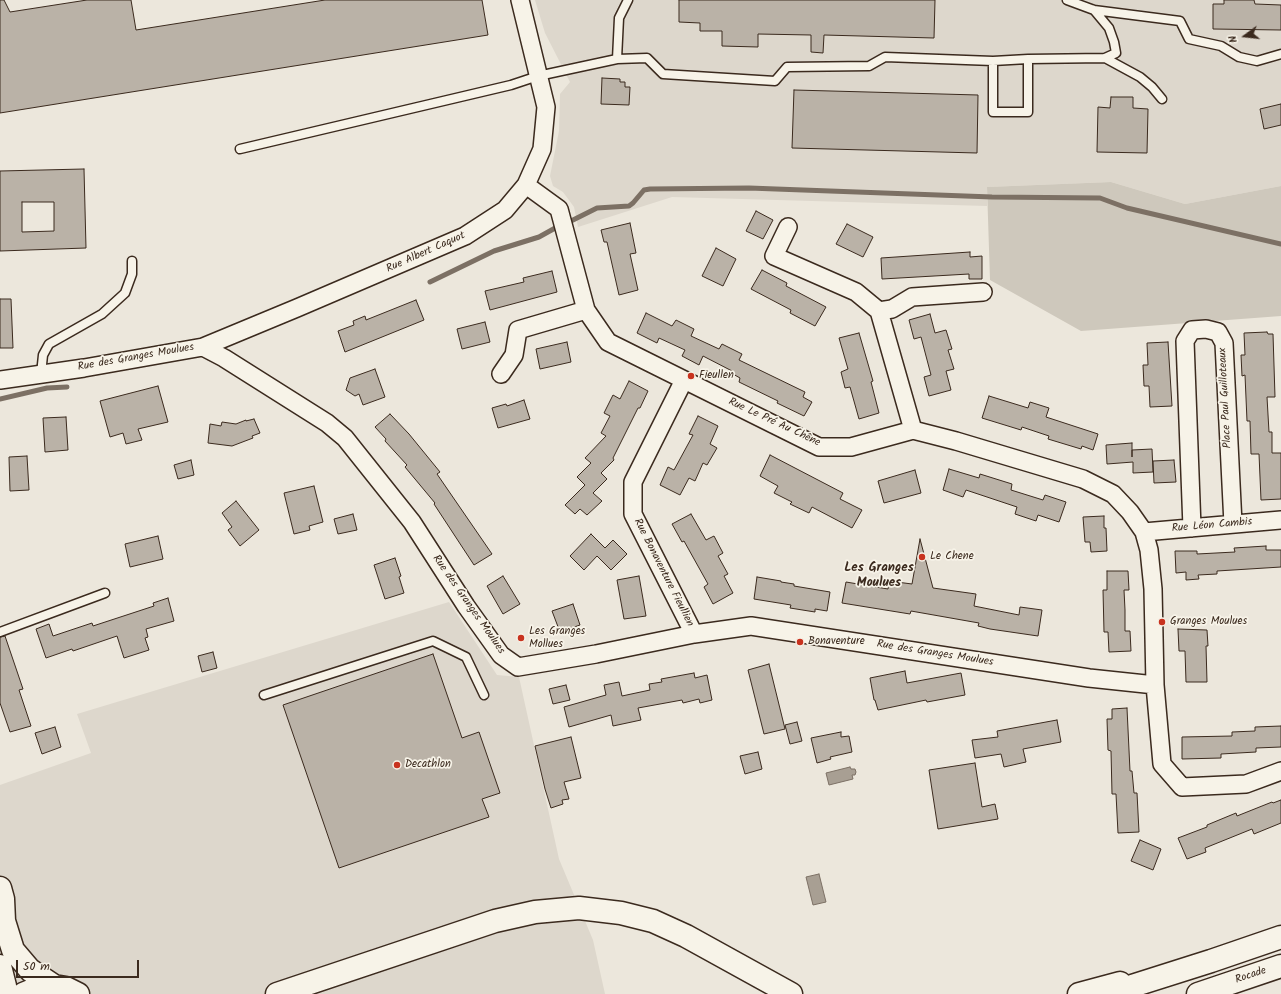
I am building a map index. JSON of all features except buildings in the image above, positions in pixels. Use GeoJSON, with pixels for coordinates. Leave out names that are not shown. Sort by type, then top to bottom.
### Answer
{"type":"FeatureCollection","features":[{"type":"Feature","properties":{"kind":"main road"},"geometry":{"type":"LineString","coordinates":[[0,888],[3,899],[4,921],[13,950],[30,970],[54,986]]}},
{"type":"Feature","properties":{"kind":"main road"},"geometry":{"type":"LineString","coordinates":[[277,994],[495,921],[534,912],[579,908],[621,913],[653,921],[686,936],[791,994]]}},
{"type":"Feature","properties":{"kind":"main road"},"geometry":{"type":"LineString","coordinates":[[1106,994],[1281,937]]}},
{"type":"Feature","properties":{"kind":"main road"},"geometry":{"type":"LineString","coordinates":[[1079,994],[1211,961]]}},
{"type":"Feature","properties":{"kind":"main road"},"geometry":{"type":"LineString","coordinates":[[0,966],[5,986],[5,994]]}},
{"type":"Feature","properties":{"kind":"main road","name":"Rocade"},"geometry":{"type":"LineString","coordinates":[[1198,994],[1281,966]]}},
{"type":"Feature","properties":{"kind":"main road"},"geometry":{"type":"LineString","coordinates":[[23,994],[40,987],[54,986],[66,988],[78,994]]}},
{"type":"Feature","properties":{"kind":"street","name":"Rue Albert Caquot"},"geometry":{"type":"LineString","coordinates":[[203,347],[465,236],[504,210],[526,185],[542,148],[546,107],[520,0]]}},
{"type":"Feature","properties":{"kind":"street","name":"Rue Le Pré Au Chêne"},"geometry":{"type":"LineString","coordinates":[[526,185],[559,209],[586,310],[608,342],[819,447],[851,447],[913,430],[956,441],[1083,479],[1113,494],[1130,512],[1144,532],[1149,550],[1153,589],[1155,685],[1162,764],[1182,787],[1246,784],[1281,771]]}},
{"type":"Feature","properties":{"kind":"street"},"geometry":{"type":"LineString","coordinates":[[788,227],[774,256],[856,292],[879,311],[913,430]]}},
{"type":"Feature","properties":{"kind":"street"},"geometry":{"type":"LineString","coordinates":[[879,311],[892,309],[912,297],[983,292]]}},
{"type":"Feature","properties":{"kind":"street"},"geometry":{"type":"LineString","coordinates":[[501,374],[514,355],[518,330],[586,310]]}},
{"type":"Feature","properties":{"kind":"street","name":"Place Paul Guilloteaux"},"geometry":{"type":"LineString","coordinates":[[1192,528],[1185,341],[1192,330],[1206,329],[1218,332],[1224,343],[1233,524]]}},
{"type":"Feature","properties":{"kind":"street","name":"Rue des Granges Moulues"},"geometry":{"type":"LineString","coordinates":[[0,380],[84,368],[203,347],[224,358],[327,423],[345,438],[412,522],[466,606],[501,655],[518,667],[596,654],[694,634],[751,626],[1089,678],[1155,685]]}},
{"type":"Feature","properties":{"kind":"street","name":"Rue Bonaventure Fieullien"},"geometry":{"type":"LineString","coordinates":[[684,380],[633,482],[633,514],[694,634]]}},
{"type":"Feature","properties":{"kind":"street","name":"Rue Léon Cambis"},"geometry":{"type":"LineString","coordinates":[[1144,532],[1281,520]]}},
{"type":"Feature","properties":{"kind":"lane"},"geometry":{"type":"LineString","coordinates":[[616,58],[619,18],[628,0]]}},
{"type":"Feature","properties":{"kind":"lane"},"geometry":{"type":"LineString","coordinates":[[1067,0],[1094,10],[1180,21],[1189,39],[1221,46],[1239,57],[1257,61],[1281,54]]}},
{"type":"Feature","properties":{"kind":"lane"},"geometry":{"type":"LineString","coordinates":[[240,148],[511,85],[538,76],[616,58],[647,58],[663,74],[775,81],[787,67],[869,66],[885,57],[993,61],[1105,58],[1116,53],[1114,42],[1109,28],[1094,10]]}},
{"type":"Feature","properties":{"kind":"lane"},"geometry":{"type":"LineString","coordinates":[[1105,58],[1140,77],[1152,87],[1162,99]]}},
{"type":"Feature","properties":{"kind":"lane"},"geometry":{"type":"LineString","coordinates":[[993,61],[993,112],[1028,112],[1028,59]]}},
{"type":"Feature","properties":{"kind":"lane"},"geometry":{"type":"LineString","coordinates":[[41,374],[43,355],[49,344],[102,314],[125,293],[132,274],[132,261]]}},
{"type":"Feature","properties":{"kind":"lane"},"geometry":{"type":"LineString","coordinates":[[0,632],[104,593]]}},
{"type":"Feature","properties":{"kind":"lane"},"geometry":{"type":"LineString","coordinates":[[264,695],[433,641],[466,657],[484,695]]}},
{"type":"Feature","properties":{"kind":"shaded area"},"geometry":{"type":"Polygon","coordinates":[[[535,0],[1281,0],[1281,186],[1185,204],[1111,182],[987,187],[987,206],[672,197],[578,227],[574,207],[563,192],[553,186],[550,176],[559,131],[560,94],[570,82],[545,33],[535,0]]]}},
{"type":"Feature","properties":{"kind":"shaded area"},"geometry":{"type":"Polygon","coordinates":[[[1111,182],[1185,204],[1281,186],[1281,316],[1081,331],[990,280],[987,187],[1111,182]]]}},
{"type":"Feature","properties":{"kind":"shaded area"},"geometry":{"type":"Polygon","coordinates":[[[449,602],[497,675],[519,677],[559,859],[593,940],[605,994],[0,994],[0,785],[91,753],[77,714],[449,602]]]}},
{"type":"Feature","properties":{"kind":"shaded area"},"geometry":{"type":"Polygon","coordinates":[[[850,767],[851,769],[855,769],[856,772],[855,775],[852,775],[853,779],[829,785],[826,773],[850,767]]]}},
{"type":"Feature","properties":{"kind":"shaded area"},"geometry":{"type":"Polygon","coordinates":[[[819,874],[826,902],[813,905],[806,877],[819,874]]]}},
{"type":"Feature","properties":{"kind":"waterway"},"geometry":{"type":"LineString","coordinates":[[569,222],[597,208],[629,206],[644,190],[650,189],[749,188],[992,197],[1100,198],[1127,208],[1281,244]]}},
{"type":"Feature","properties":{"kind":"waterway"},"geometry":{"type":"LineString","coordinates":[[430,282],[494,251],[539,237],[557,227]]}},
{"type":"Feature","properties":{"kind":"waterway"},"geometry":{"type":"LineString","coordinates":[[0,399],[47,388],[67,387]]}},
{"type":"Feature","properties":{"kind":"place","name":"Fieullen"},"geometry":{"type":"Point","coordinates":[691,376]}},
{"type":"Feature","properties":{"kind":"place","name":"Le Chene"},"geometry":{"type":"Point","coordinates":[922,557]}},
{"type":"Feature","properties":{"kind":"place","name":"Granges Moulues"},"geometry":{"type":"Point","coordinates":[1162,622]}},
{"type":"Feature","properties":{"kind":"place","name":"Les Granges Mollues"},"geometry":{"type":"Point","coordinates":[521,638]}},
{"type":"Feature","properties":{"kind":"place","name":"Bonaventure"},"geometry":{"type":"Point","coordinates":[800,642]}},
{"type":"Feature","properties":{"kind":"place","name":"Decathlon"},"geometry":{"type":"Point","coordinates":[397,765]}},
{"type":"Feature","properties":{"kind":"district","name":"Les Granges Moulues"},"geometry":{"type":"Point","coordinates":[879,576]}}]}
